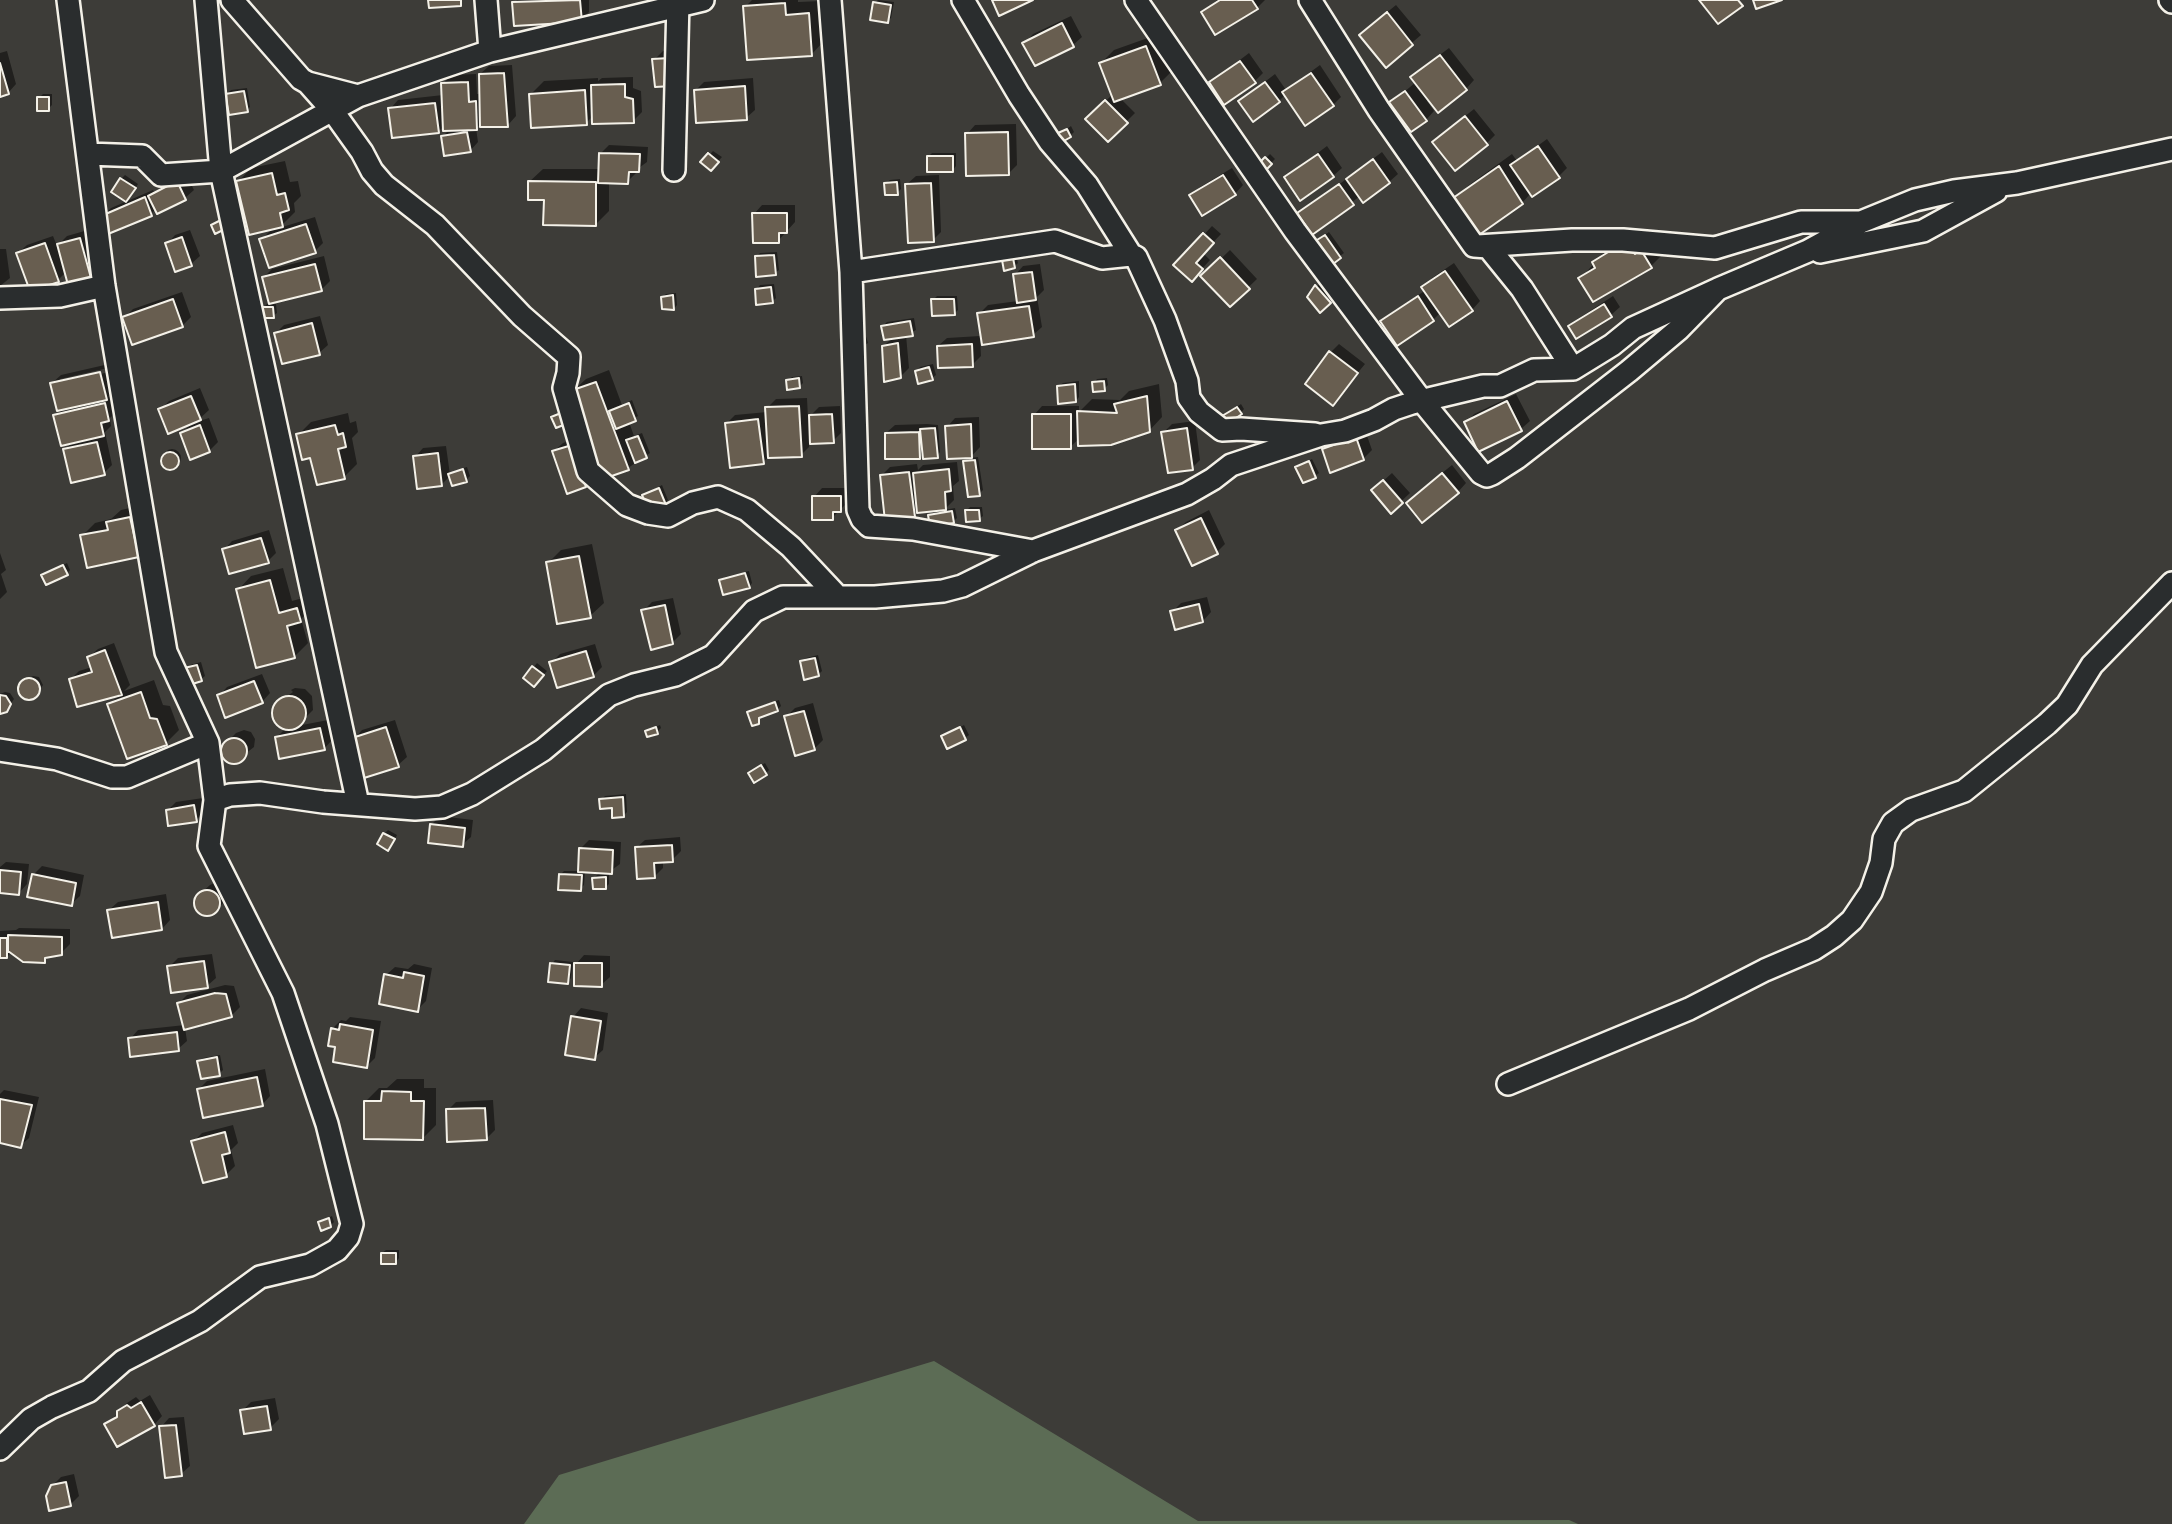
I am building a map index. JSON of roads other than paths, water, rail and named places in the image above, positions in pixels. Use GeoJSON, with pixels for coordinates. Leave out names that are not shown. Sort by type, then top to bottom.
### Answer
{"type":"FeatureCollection","features":[{"type":"Feature","properties":{"kind":"street"},"geometry":{"type":"LineString","coordinates":[[0,1449],[31,1419],[89,1391],[123,1361],[200,1321],[260,1277],[310,1265],[337,1250],[348,1237],[352,1224],[327,1124],[283,993],[209,846],[215,800],[208,743],[166,652],[104,286],[68,0]]}},
{"type":"Feature","properties":{"kind":"street"},"geometry":{"type":"LineString","coordinates":[[206,0],[222,171],[358,804]]}},
{"type":"Feature","properties":{"kind":"street"},"geometry":{"type":"LineString","coordinates":[[232,0],[332,110],[383,185],[435,225],[522,316],[569,357],[564,388],[588,471],[628,505],[648,513],[668,516],[693,503],[718,497],[747,510],[791,547],[838,597]]}},
{"type":"Feature","properties":{"kind":"street"},"geometry":{"type":"LineString","coordinates":[[486,0],[490,51]]}},
{"type":"Feature","properties":{"kind":"street"},"geometry":{"type":"LineString","coordinates":[[88,154],[142,156],[161,175],[222,171],[358,96],[490,51],[679,3],[703,0]]}},
{"type":"Feature","properties":{"kind":"street"},"geometry":{"type":"LineString","coordinates":[[830,0],[851,272],[858,510],[862,519],[870,526],[913,529],[1033,551]]}},
{"type":"Feature","properties":{"kind":"street"},"geometry":{"type":"LineString","coordinates":[[950,0],[967,6],[1031,114],[1050,142],[1087,185],[1131,255]]}},
{"type":"Feature","properties":{"kind":"street"},"geometry":{"type":"LineString","coordinates":[[1136,0],[1294,231],[1422,401],[1481,473],[1487,476],[1517,458],[1629,370],[1679,329],[1718,289]]}},
{"type":"Feature","properties":{"kind":"street"},"geometry":{"type":"LineString","coordinates":[[1310,0],[1379,110],[1474,246]]}},
{"type":"Feature","properties":{"kind":"street"},"geometry":{"type":"LineString","coordinates":[[674,170],[679,3]]}},
{"type":"Feature","properties":{"kind":"street"},"geometry":{"type":"LineString","coordinates":[[308,83],[358,96]]}},
{"type":"Feature","properties":{"kind":"street"},"geometry":{"type":"LineString","coordinates":[[215,800],[230,795],[260,793],[415,809],[442,807],[472,794],[543,750],[609,695],[634,685],[676,675],[713,656],[754,611],[783,597],[876,597],[943,591],[962,586],[1033,551],[1187,494],[1231,465],[1321,435],[1345,431],[1394,409],[1422,401],[1483,386],[1500,386],[1534,370],[1573,369],[1612,345],[1633,328],[1795,257],[1861,222],[1915,200],[1954,191],[2007,185],[2172,149]]}},
{"type":"Feature","properties":{"kind":"street"},"geometry":{"type":"LineString","coordinates":[[1795,257],[1923,231],[2007,185]]}},
{"type":"Feature","properties":{"kind":"street"},"geometry":{"type":"LineString","coordinates":[[1474,246],[1623,240],[1715,248],[1801,222],[1861,222]]}},
{"type":"Feature","properties":{"kind":"street"},"geometry":{"type":"LineString","coordinates":[[851,272],[1055,241],[1102,258],[1131,255],[1136,257],[1165,320],[1187,381],[1189,398],[1199,412],[1222,430],[1321,435]]}},
{"type":"Feature","properties":{"kind":"street"},"geometry":{"type":"LineString","coordinates":[[1474,246],[1488,247],[1522,289],[1573,369]]}},
{"type":"Feature","properties":{"kind":"street"},"geometry":{"type":"LineString","coordinates":[[0,298],[60,296],[104,286]]}},
{"type":"Feature","properties":{"kind":"street"},"geometry":{"type":"LineString","coordinates":[[1508,1084],[1689,1009],[1765,970],[1814,949],[1834,936],[1852,920],[1871,892],[1881,863],[1884,839],[1894,823],[1911,810],[1964,792],[2047,723],[2067,705],[2092,665],[2172,583]]}},
{"type":"Feature","properties":{"kind":"street"},"geometry":{"type":"LineString","coordinates":[[0,750],[57,759],[112,777],[127,777],[208,743]]}}]}
